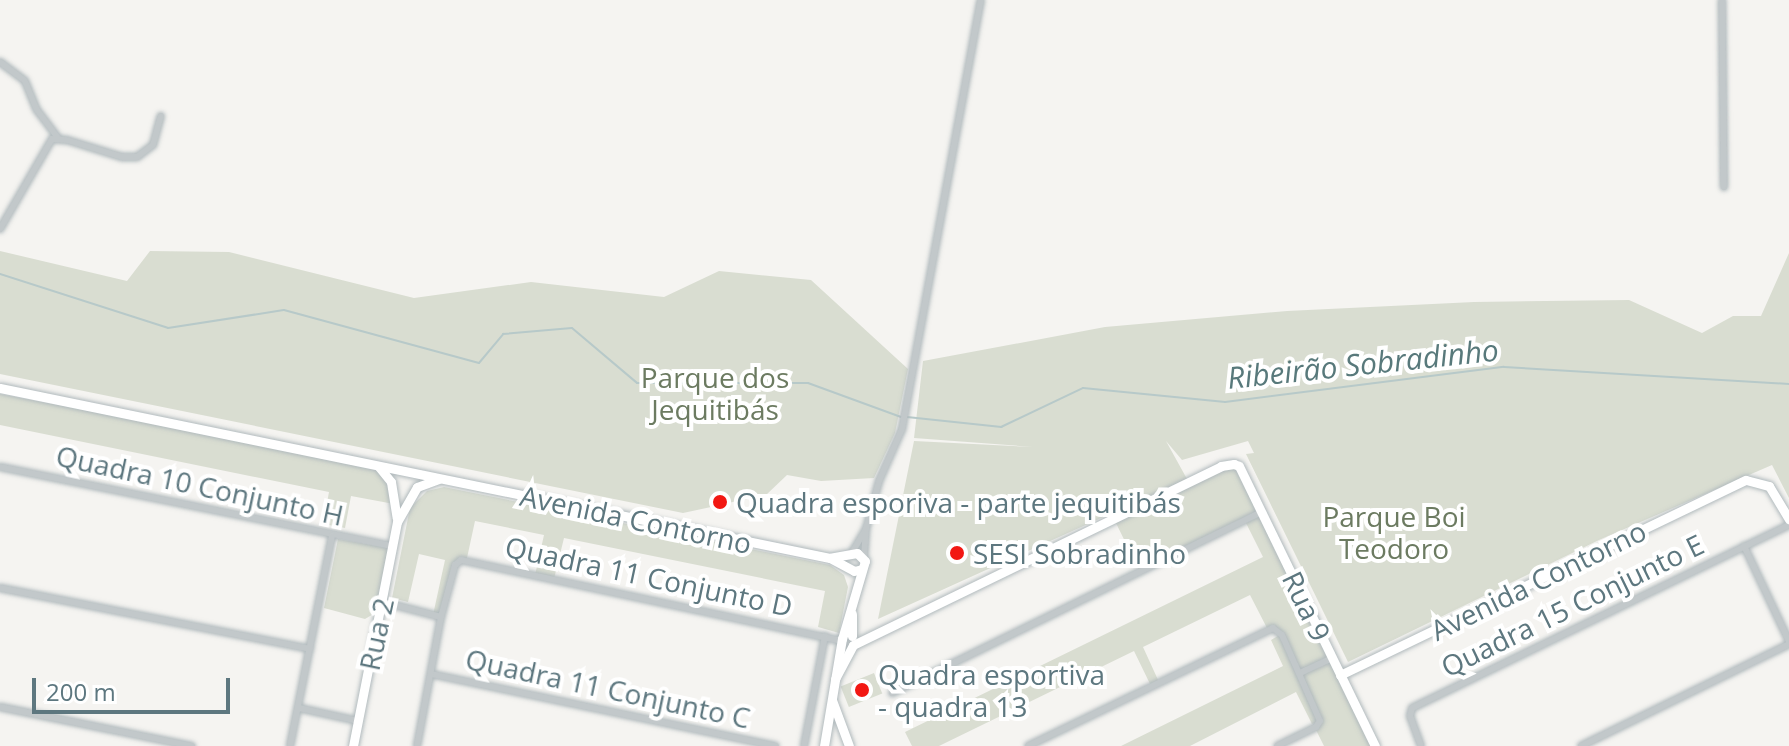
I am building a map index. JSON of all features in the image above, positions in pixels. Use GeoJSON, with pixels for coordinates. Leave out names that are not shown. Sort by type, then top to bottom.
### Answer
{"type":"FeatureCollection","features":[{"type":"Feature","properties":{"kind":"street"},"geometry":{"type":"LineString","coordinates":[[824,746],[835,679],[848,641],[851,603],[863,560],[866,529],[879,481],[902,429],[981,0]]}},
{"type":"Feature","properties":{"kind":"street"},"geometry":{"type":"LineString","coordinates":[[1722,0],[1724,187]]}},
{"type":"Feature","properties":{"kind":"street"},"geometry":{"type":"LineString","coordinates":[[0,62],[25,81],[37,110],[58,138],[122,157],[137,157],[153,145],[161,116]]}},
{"type":"Feature","properties":{"kind":"street"},"geometry":{"type":"LineString","coordinates":[[0,229],[48,143],[58,138]]}},
{"type":"Feature","properties":{"kind":"street"},"geometry":{"type":"LineString","coordinates":[[0,388],[375,464],[391,482],[395,493],[414,491],[442,479]]}},
{"type":"Feature","properties":{"kind":"street","name":"Avenida Contorno"},"geometry":{"type":"LineString","coordinates":[[375,464],[830,558],[850,569]]}},
{"type":"Feature","properties":{"kind":"street","name":"Rua 9"},"geometry":{"type":"LineString","coordinates":[[848,641],[878,635],[1221,466],[1239,466],[1375,746]]}},
{"type":"Feature","properties":{"kind":"street","name":"Quadra 10 Conjunto H"},"geometry":{"type":"LineString","coordinates":[[0,467],[392,546]]}},
{"type":"Feature","properties":{"kind":"street"},"geometry":{"type":"LineString","coordinates":[[391,482],[397,473],[408,472],[416,480],[414,491]]}},
{"type":"Feature","properties":{"kind":"street","name":"Avenida Contorno"},"geometry":{"type":"LineString","coordinates":[[1340,675],[1746,480],[1759,481],[1777,494],[1789,522]]}},
{"type":"Feature","properties":{"kind":"street","name":"Rua 2"},"geometry":{"type":"LineString","coordinates":[[397,522],[414,491]]}},
{"type":"Feature","properties":{"kind":"street","name":"Rua 2"},"geometry":{"type":"LineString","coordinates":[[353,746],[397,522],[395,493]]}},
{"type":"Feature","properties":{"kind":"street"},"geometry":{"type":"LineString","coordinates":[[892,693],[1261,512]]}},
{"type":"Feature","properties":{"kind":"street","name":"Quadra 15 Conjunto E"},"geometry":{"type":"LineString","coordinates":[[1421,746],[1410,716],[1412,708],[1789,522]]}},
{"type":"Feature","properties":{"kind":"street"},"geometry":{"type":"LineString","coordinates":[[855,587],[846,562],[866,529]]}},
{"type":"Feature","properties":{"kind":"street"},"geometry":{"type":"LineString","coordinates":[[290,746],[332,535]]}},
{"type":"Feature","properties":{"kind":"street"},"geometry":{"type":"LineString","coordinates":[[1581,746],[1789,643],[1744,546]]}},
{"type":"Feature","properties":{"kind":"street"},"geometry":{"type":"LineString","coordinates":[[851,554],[863,560]]}},
{"type":"Feature","properties":{"kind":"street","name":"Avenida Contorno"},"geometry":{"type":"LineString","coordinates":[[830,558],[851,554]]}},
{"type":"Feature","properties":{"kind":"street","name":"Quadra 11 Conjunto D"},"geometry":{"type":"LineString","coordinates":[[441,617],[455,565],[463,560],[848,641]]}},
{"type":"Feature","properties":{"kind":"street"},"geometry":{"type":"LineString","coordinates":[[850,569],[863,560]]}},
{"type":"Feature","properties":{"kind":"street"},"geometry":{"type":"LineString","coordinates":[[0,588],[310,649]]}},
{"type":"Feature","properties":{"kind":"street"},"geometry":{"type":"LineString","coordinates":[[383,602],[441,617],[417,746]]}},
{"type":"Feature","properties":{"kind":"street"},"geometry":{"type":"LineString","coordinates":[[1028,746],[1269,629],[1279,630],[1320,721],[1316,727],[1277,746]]}},
{"type":"Feature","properties":{"kind":"street"},"geometry":{"type":"LineString","coordinates":[[804,746],[825,636]]}},
{"type":"Feature","properties":{"kind":"street"},"geometry":{"type":"LineString","coordinates":[[1300,673],[1332,658]]}},
{"type":"Feature","properties":{"kind":"street","name":"Quadra 11 Conjunto C"},"geometry":{"type":"LineString","coordinates":[[431,674],[776,746]]}},
{"type":"Feature","properties":{"kind":"street"},"geometry":{"type":"LineString","coordinates":[[831,697],[849,746]]}},
{"type":"Feature","properties":{"kind":"street"},"geometry":{"type":"LineString","coordinates":[[0,707],[192,746]]}},
{"type":"Feature","properties":{"kind":"street"},"geometry":{"type":"LineString","coordinates":[[299,708],[358,721]]}},
{"type":"Feature","properties":{"kind":"street"},"geometry":{"type":"LineString","coordinates":[[825,733],[842,730]]}},
{"type":"Feature","properties":{"kind":"green space","name":"Parque dos Jequitibás"},"geometry":{"type":"Polygon","coordinates":[[[0,251],[127,281],[150,251],[229,252],[414,298],[531,282],[664,297],[719,271],[811,280],[908,369],[895,433],[874,478],[821,481],[787,475],[766,495],[728,503],[727,510],[711,507],[683,513],[0,374],[0,251]]]}},
{"type":"Feature","properties":{"kind":"green space","name":"Parque Boi Teodoro"},"geometry":{"type":"Polygon","coordinates":[[[1789,253],[1789,498],[1772,465],[1599,540],[1348,662],[1246,454],[1254,453],[1248,441],[1182,460],[1166,441],[1187,479],[878,619],[914,441],[1033,447],[914,438],[923,361],[1105,327],[1287,311],[1474,302],[1629,300],[1702,333],[1733,316],[1761,316],[1789,253]]]}},
{"type":"Feature","properties":{"kind":"green space"},"geometry":{"type":"Polygon","coordinates":[[[0,394],[374,465],[386,475],[394,504],[351,496],[345,528],[323,524],[329,492],[0,425],[0,394]]]}},
{"type":"Feature","properties":{"kind":"green space"},"geometry":{"type":"Polygon","coordinates":[[[1234,464],[1375,746],[1324,746],[1315,728],[1319,722],[1312,724],[1296,692],[1190,746],[1121,746],[1283,666],[1271,640],[1281,634],[1268,630],[1250,595],[1143,647],[1159,682],[1151,686],[1134,651],[939,746],[912,746],[905,732],[1263,557],[1245,521],[1140,572],[1114,519],[1234,464]]]}},
{"type":"Feature","properties":{"kind":"green space"},"geometry":{"type":"Polygon","coordinates":[[[444,487],[830,565],[844,575],[848,587],[839,633],[818,627],[825,591],[564,538],[554,579],[535,575],[544,535],[475,521],[467,558],[458,561],[441,617],[433,615],[445,560],[419,554],[408,602],[392,598],[410,508],[427,491],[444,487]]]}},
{"type":"Feature","properties":{"kind":"green space"},"geometry":{"type":"Polygon","coordinates":[[[338,539],[388,548],[375,613],[365,619],[324,608],[338,539]]]}},
{"type":"Feature","properties":{"kind":"green space","name":"Quadra esportiva - quadra 13"},"geometry":{"type":"Polygon","coordinates":[[[874,673],[882,693],[849,707],[841,686],[874,673]]]}},
{"type":"Feature","properties":{"kind":"waterway","name":"Ribeirão Sobradinho"},"geometry":{"type":"LineString","coordinates":[[0,274],[168,328],[284,310],[479,363],[503,334],[572,328],[637,383],[808,383],[901,417]]}},
{"type":"Feature","properties":{"kind":"waterway","name":"Ribeirão Sobradinho"},"geometry":{"type":"LineString","coordinates":[[907,417],[1001,427],[1083,388],[1225,402],[1504,367],[1789,384]]}},
{"type":"Feature","properties":{"kind":"place","name":"Quadra esporiva - parte jequitibás"},"geometry":{"type":"Point","coordinates":[720,502]}},
{"type":"Feature","properties":{"kind":"place","name":"SESI Sobradinho"},"geometry":{"type":"Point","coordinates":[957,553]}},
{"type":"Feature","properties":{"kind":"place","name":"Quadra esportiva - quadra 13"},"geometry":{"type":"Point","coordinates":[862,690]}}]}
